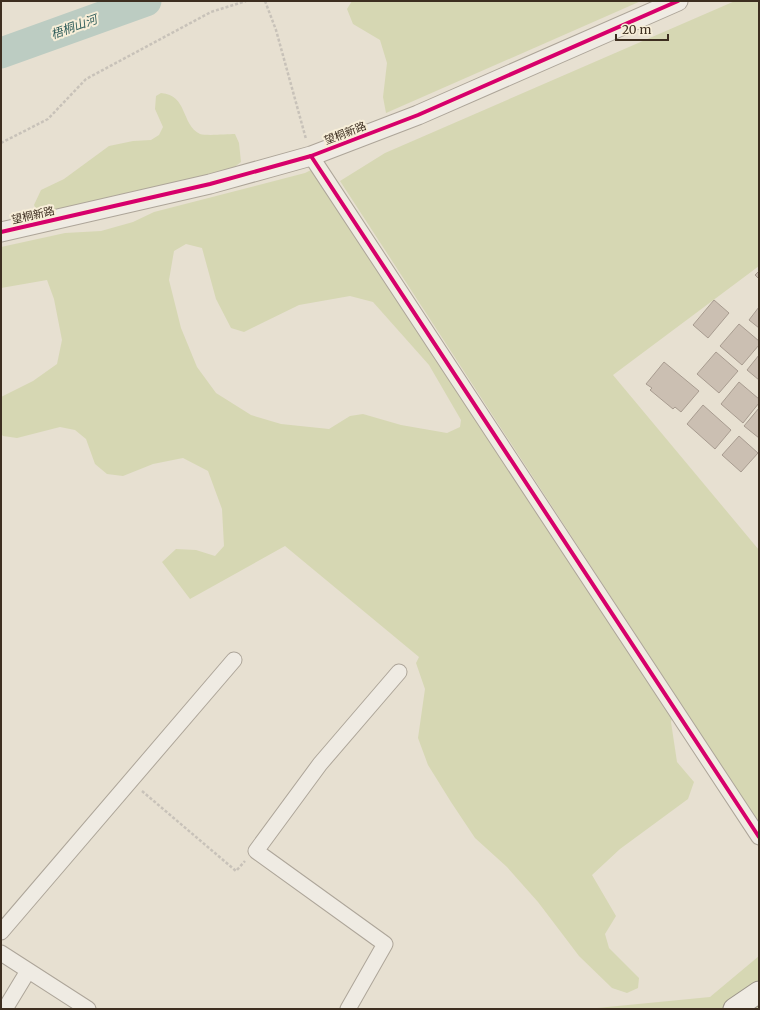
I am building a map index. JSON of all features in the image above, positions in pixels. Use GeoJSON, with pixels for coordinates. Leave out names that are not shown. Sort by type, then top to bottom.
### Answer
{"type":"FeatureCollection","features":[{"type":"Feature","properties":{"kind":"main road"},"geometry":{"type":"LineString","coordinates":[[734,1009],[759,992]]}},
{"type":"Feature","properties":{"kind":"street","name":"望桐新路"},"geometry":{"type":"LineString","coordinates":[[1,232],[210,184],[311,156],[418,115],[678,1]]}},
{"type":"Feature","properties":{"kind":"street"},"geometry":{"type":"LineString","coordinates":[[311,156],[759,837]]}},
{"type":"Feature","properties":{"kind":"street"},"geometry":{"type":"LineString","coordinates":[[1,932],[234,660]]}},
{"type":"Feature","properties":{"kind":"street"},"geometry":{"type":"LineString","coordinates":[[348,1009],[385,944],[256,851],[320,764],[399,672]]}},
{"type":"Feature","properties":{"kind":"street"},"geometry":{"type":"LineString","coordinates":[[1,953],[88,1009]]}},
{"type":"Feature","properties":{"kind":"street"},"geometry":{"type":"LineString","coordinates":[[5,1009],[28,971]]}},
{"type":"Feature","properties":{"kind":"path"},"geometry":{"type":"LineString","coordinates":[[1,143],[48,119],[86,79],[211,12],[246,1]]}},
{"type":"Feature","properties":{"kind":"path"},"geometry":{"type":"LineString","coordinates":[[265,1],[276,30],[311,156]]}},
{"type":"Feature","properties":{"kind":"path"},"geometry":{"type":"LineString","coordinates":[[131,781],[236,871],[256,851]]}},
{"type":"Feature","properties":{"kind":"green space"},"geometry":{"type":"Polygon","coordinates":[[[352,1],[641,1],[386,113],[383,97],[387,63],[380,40],[353,24],[347,9],[352,1]]]}},
{"type":"Feature","properties":{"kind":"green space"},"geometry":{"type":"Polygon","coordinates":[[[735,1],[759,1],[759,266],[613,375],[759,550],[759,824],[340,181],[385,153],[735,1]]]}},
{"type":"Feature","properties":{"kind":"green space"},"geometry":{"type":"Polygon","coordinates":[[[161,93],[170,95],[176,99],[194,130],[200,134],[235,134],[239,143],[241,162],[233,168],[41,219],[34,205],[41,190],[64,179],[109,146],[133,141],[151,140],[159,135],[163,127],[155,109],[156,96],[161,93]]]}},
{"type":"Feature","properties":{"kind":"green space"},"geometry":{"type":"Polygon","coordinates":[[[313,169],[674,712],[671,722],[677,762],[694,782],[688,799],[620,849],[592,875],[616,916],[605,934],[609,948],[639,978],[638,988],[627,993],[612,988],[579,956],[538,902],[507,867],[475,838],[428,765],[418,738],[425,689],[416,663],[419,657],[285,546],[190,599],[162,562],[176,549],[196,550],[215,556],[224,546],[222,509],[208,471],[183,458],[153,464],[123,476],[107,474],[95,464],[86,439],[75,430],[60,427],[17,438],[3,436],[1,434],[1,397],[33,381],[57,364],[62,340],[54,299],[47,280],[1,288],[1,247],[65,233],[101,231],[133,222],[154,212],[305,173],[313,169]],[[186,244],[174,251],[169,280],[181,328],[197,367],[216,393],[251,415],[281,424],[329,429],[350,416],[363,414],[401,425],[447,433],[460,427],[461,420],[429,365],[373,302],[350,296],[299,305],[244,332],[231,328],[216,299],[202,248],[186,244]]]}},
{"type":"Feature","properties":{"kind":"green space"},"geometry":{"type":"Polygon","coordinates":[[[759,956],[759,1009],[587,1009],[710,997],[759,956]]]}},
{"type":"Feature","properties":{"kind":"building"},"geometry":{"type":"Polygon","coordinates":[[[759,271],[759,279],[755,275],[759,271]]]}},
{"type":"Feature","properties":{"kind":"building"},"geometry":{"type":"Polygon","coordinates":[[[714,300],[729,313],[708,338],[693,325],[714,300]]]}},
{"type":"Feature","properties":{"kind":"building"},"geometry":{"type":"Polygon","coordinates":[[[759,307],[759,328],[749,320],[759,307]]]}},
{"type":"Feature","properties":{"kind":"building"},"geometry":{"type":"Polygon","coordinates":[[[739,324],[759,341],[759,345],[742,365],[720,346],[739,324]]]}},
{"type":"Feature","properties":{"kind":"building"},"geometry":{"type":"Polygon","coordinates":[[[716,352],[738,371],[719,393],[697,374],[716,352]]]}},
{"type":"Feature","properties":{"kind":"building"},"geometry":{"type":"Polygon","coordinates":[[[759,355],[759,380],[747,370],[759,355]]]}},
{"type":"Feature","properties":{"kind":"building"},"geometry":{"type":"Polygon","coordinates":[[[664,362],[699,391],[681,412],[675,407],[673,409],[650,390],[652,388],[646,384],[664,362]]]}},
{"type":"Feature","properties":{"kind":"building"},"geometry":{"type":"Polygon","coordinates":[[[739,382],[759,399],[759,403],[743,423],[721,404],[739,382]]]}},
{"type":"Feature","properties":{"kind":"building"},"geometry":{"type":"Polygon","coordinates":[[[703,405],[731,430],[715,449],[687,424],[703,405]]]}},
{"type":"Feature","properties":{"kind":"building"},"geometry":{"type":"Polygon","coordinates":[[[759,408],[759,438],[744,426],[759,408]]]}},
{"type":"Feature","properties":{"kind":"building"},"geometry":{"type":"Polygon","coordinates":[[[739,436],[758,453],[741,472],[722,455],[739,436]]]}},
{"type":"Feature","properties":{"kind":"waterway","name":"梧桐山河"},"geometry":{"type":"LineString","coordinates":[[1,53],[146,1]]}},
{"type":"Feature","properties":{"kind":"cycle path"},"geometry":{"type":"LineString","coordinates":[[1,232],[210,184],[311,156],[418,115],[678,1]]}},
{"type":"Feature","properties":{"kind":"cycle path"},"geometry":{"type":"LineString","coordinates":[[311,156],[759,837]]}}]}
